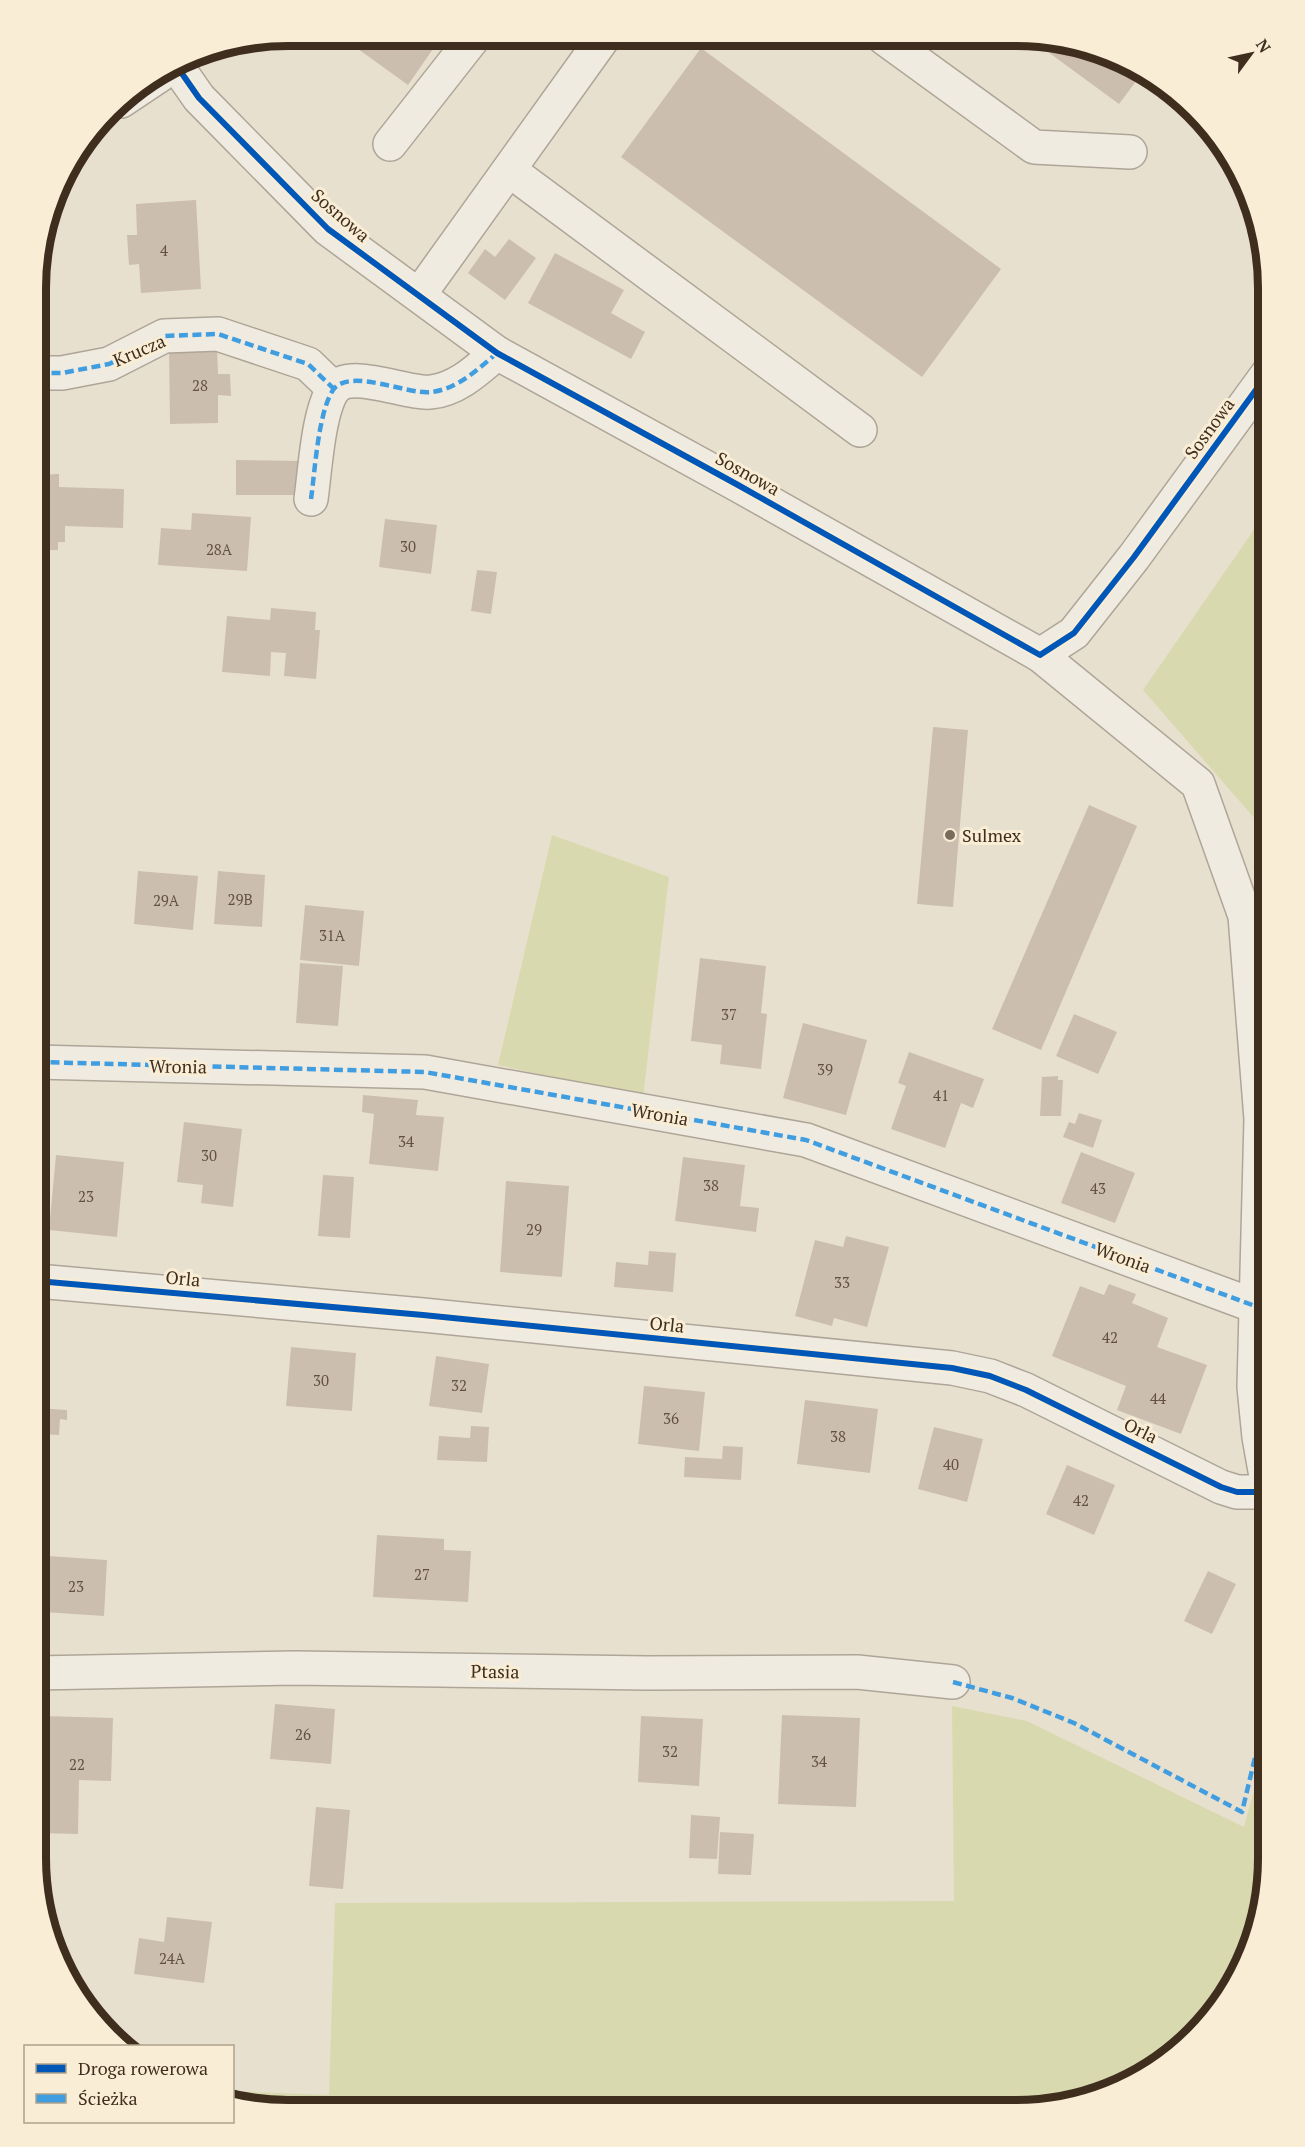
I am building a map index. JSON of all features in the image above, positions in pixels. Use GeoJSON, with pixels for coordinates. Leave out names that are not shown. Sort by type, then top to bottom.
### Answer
{"type":"FeatureCollection","features":[{"type":"Feature","properties":{"kind":"street"},"geometry":{"type":"LineString","coordinates":[[390,144],[467,46]]}},
{"type":"Feature","properties":{"kind":"street"},"geometry":{"type":"LineString","coordinates":[[418,295],[598,46]]}},
{"type":"Feature","properties":{"kind":"street"},"geometry":{"type":"LineString","coordinates":[[895,46],[1034,147],[1130,152]]}},
{"type":"Feature","properties":{"kind":"street","name":"Sosnowa"},"geometry":{"type":"LineString","coordinates":[[181,72],[200,99],[328,229],[497,352],[1040,655],[1074,633],[1134,557],[1258,387]]}},
{"type":"Feature","properties":{"kind":"street"},"geometry":{"type":"LineString","coordinates":[[508,170],[860,430]]}},
{"type":"Feature","properties":{"kind":"street","name":"Krucza"},"geometry":{"type":"LineString","coordinates":[[46,373],[62,373],[109,364],[164,336],[218,334],[308,364],[334,389]]}},
{"type":"Feature","properties":{"kind":"street"},"geometry":{"type":"LineString","coordinates":[[311,499],[324,413],[334,389],[349,380],[430,392],[465,380],[497,352]]}},
{"type":"Feature","properties":{"kind":"street"},"geometry":{"type":"LineString","coordinates":[[1040,655],[1198,784],[1245,916],[1258,1081]]}},
{"type":"Feature","properties":{"kind":"street","name":"Wronia"},"geometry":{"type":"LineString","coordinates":[[46,1062],[425,1072],[806,1140],[1255,1306]]}},
{"type":"Feature","properties":{"kind":"street"},"geometry":{"type":"LineString","coordinates":[[1258,1212],[1254,1387],[1258,1427]]}},
{"type":"Feature","properties":{"kind":"street","name":"Orla"},"geometry":{"type":"LineString","coordinates":[[46,1282],[423,1315],[952,1368],[990,1376],[1026,1390],[1221,1487],[1237,1492],[1258,1492]]}},
{"type":"Feature","properties":{"kind":"street","name":"Ptasia"},"geometry":{"type":"LineString","coordinates":[[46,1673],[294,1668],[647,1673],[857,1672],[953,1682]]}},
{"type":"Feature","properties":{"kind":"green space"},"geometry":{"type":"Polygon","coordinates":[[[1258,524],[1258,822],[1143,690],[1258,524]]]}},
{"type":"Feature","properties":{"kind":"green space"},"geometry":{"type":"Polygon","coordinates":[[[552,835],[669,877],[643,1098],[498,1065],[552,835]]]}},
{"type":"Feature","properties":{"kind":"green space"},"geometry":{"type":"Polygon","coordinates":[[[952,1706],[1027,1721],[1244,1827],[1258,1776],[1256,1890],[1246,1936],[1234,1965],[1218,1993],[1188,2030],[1151,2060],[1123,2076],[1094,2088],[1063,2096],[1032,2100],[273,2100],[234,2094],[234,2091],[329,2095],[335,1903],[954,1901],[952,1706]]]}},
{"type":"Feature","properties":{"kind":"building"},"geometry":{"type":"Polygon","coordinates":[[[354,46],[435,46],[408,85],[354,46]]]}},
{"type":"Feature","properties":{"kind":"building"},"geometry":{"type":"Polygon","coordinates":[[[701,48],[1001,269],[922,377],[621,157],[701,48]]]}},
{"type":"Feature","properties":{"kind":"building"},"geometry":{"type":"Polygon","coordinates":[[[1043,48],[1094,59],[1138,79],[1119,104],[1043,48]]]}},
{"type":"Feature","properties":{"kind":"building"},"geometry":{"type":"Polygon","coordinates":[[[196,200],[201,289],[141,293],[139,264],[129,265],[127,235],[137,235],[136,204],[196,200]]]}},
{"type":"Feature","properties":{"kind":"building"},"geometry":{"type":"Polygon","coordinates":[[[509,239],[536,258],[505,300],[468,273],[485,249],[495,257],[509,239]]]}},
{"type":"Feature","properties":{"kind":"building"},"geometry":{"type":"Polygon","coordinates":[[[555,253],[624,290],[611,313],[645,332],[631,359],[528,303],[555,253]]]}},
{"type":"Feature","properties":{"kind":"building"},"geometry":{"type":"Polygon","coordinates":[[[169,346],[217,346],[218,374],[230,374],[231,396],[218,395],[218,423],[170,424],[169,346]]]}},
{"type":"Feature","properties":{"kind":"building"},"geometry":{"type":"Polygon","coordinates":[[[236,460],[302,461],[301,495],[236,495],[236,460]]]}},
{"type":"Feature","properties":{"kind":"building"},"geometry":{"type":"Polygon","coordinates":[[[59,474],[59,487],[124,489],[123,528],[65,526],[65,542],[58,542],[58,550],[46,550],[46,475],[59,474]]]}},
{"type":"Feature","properties":{"kind":"building"},"geometry":{"type":"Polygon","coordinates":[[[192,513],[251,517],[247,571],[158,565],[161,528],[191,530],[192,513]]]}},
{"type":"Feature","properties":{"kind":"building"},"geometry":{"type":"Polygon","coordinates":[[[385,519],[437,525],[431,574],[379,567],[385,519]]]}},
{"type":"Feature","properties":{"kind":"building"},"geometry":{"type":"Polygon","coordinates":[[[477,570],[497,572],[491,614],[471,611],[477,570]]]}},
{"type":"Feature","properties":{"kind":"building"},"geometry":{"type":"Polygon","coordinates":[[[271,608],[316,612],[315,630],[320,630],[316,679],[284,676],[286,653],[271,652],[270,676],[222,672],[227,616],[270,620],[271,608]]]}},
{"type":"Feature","properties":{"kind":"building"},"geometry":{"type":"Polygon","coordinates":[[[933,727],[968,730],[953,907],[917,904],[933,727]]]}},
{"type":"Feature","properties":{"kind":"building"},"geometry":{"type":"Polygon","coordinates":[[[1089,805],[1137,826],[1041,1050],[992,1029],[1089,805]]]}},
{"type":"Feature","properties":{"kind":"building"},"geometry":{"type":"Polygon","coordinates":[[[138,871],[198,876],[193,930],[134,924],[138,871]]]}},
{"type":"Feature","properties":{"kind":"building"},"geometry":{"type":"Polygon","coordinates":[[[218,871],[265,875],[262,927],[214,924],[218,871]]]}},
{"type":"Feature","properties":{"kind":"building"},"geometry":{"type":"Polygon","coordinates":[[[305,905],[364,911],[359,966],[300,960],[305,905]]]}},
{"type":"Feature","properties":{"kind":"building"},"geometry":{"type":"Polygon","coordinates":[[[700,958],[766,966],[761,1013],[767,1014],[761,1069],[720,1064],[722,1045],[691,1041],[700,958]]]}},
{"type":"Feature","properties":{"kind":"building"},"geometry":{"type":"Polygon","coordinates":[[[300,963],[343,966],[338,1026],[296,1023],[300,963]]]}},
{"type":"Feature","properties":{"kind":"building"},"geometry":{"type":"Polygon","coordinates":[[[1074,1014],[1117,1032],[1098,1074],[1056,1056],[1074,1014]]]}},
{"type":"Feature","properties":{"kind":"building"},"geometry":{"type":"Polygon","coordinates":[[[803,1023],[867,1040],[846,1115],[783,1098],[803,1023]]]}},
{"type":"Feature","properties":{"kind":"building"},"geometry":{"type":"Polygon","coordinates":[[[909,1052],[984,1079],[973,1108],[961,1103],[945,1148],[891,1129],[906,1086],[898,1083],[909,1052]]]}},
{"type":"Feature","properties":{"kind":"building"},"geometry":{"type":"Polygon","coordinates":[[[1058,1076],[1058,1080],[1063,1080],[1061,1116],[1040,1116],[1042,1077],[1058,1076]]]}},
{"type":"Feature","properties":{"kind":"building"},"geometry":{"type":"Polygon","coordinates":[[[363,1095],[418,1100],[416,1115],[444,1117],[438,1171],[369,1164],[374,1114],[362,1112],[363,1095]]]}},
{"type":"Feature","properties":{"kind":"building"},"geometry":{"type":"Polygon","coordinates":[[[1079,1113],[1102,1120],[1093,1148],[1063,1137],[1069,1122],[1075,1124],[1079,1113]]]}},
{"type":"Feature","properties":{"kind":"building"},"geometry":{"type":"Polygon","coordinates":[[[184,1122],[242,1129],[233,1207],[201,1203],[203,1185],[177,1182],[184,1122]]]}},
{"type":"Feature","properties":{"kind":"building"},"geometry":{"type":"Polygon","coordinates":[[[1081,1152],[1135,1173],[1115,1223],[1061,1203],[1081,1152]]]}},
{"type":"Feature","properties":{"kind":"building"},"geometry":{"type":"Polygon","coordinates":[[[56,1155],[124,1162],[117,1237],[49,1230],[56,1155]]]}},
{"type":"Feature","properties":{"kind":"building"},"geometry":{"type":"Polygon","coordinates":[[[683,1157],[745,1165],[740,1206],[759,1208],[756,1232],[675,1221],[683,1157]]]}},
{"type":"Feature","properties":{"kind":"building"},"geometry":{"type":"Polygon","coordinates":[[[323,1175],[354,1177],[350,1238],[318,1236],[323,1175]]]}},
{"type":"Feature","properties":{"kind":"building"},"geometry":{"type":"Polygon","coordinates":[[[506,1181],[569,1186],[562,1277],[500,1272],[506,1181]]]}},
{"type":"Feature","properties":{"kind":"building"},"geometry":{"type":"Polygon","coordinates":[[[846,1236],[889,1247],[867,1327],[834,1318],[832,1326],[795,1316],[815,1240],[843,1247],[846,1236]]]}},
{"type":"Feature","properties":{"kind":"building"},"geometry":{"type":"Polygon","coordinates":[[[649,1251],[676,1253],[673,1292],[614,1287],[616,1262],[648,1265],[649,1251]]]}},
{"type":"Feature","properties":{"kind":"building"},"geometry":{"type":"Polygon","coordinates":[[[1109,1284],[1136,1294],[1132,1303],[1168,1318],[1157,1347],[1207,1365],[1181,1434],[1117,1410],[1126,1386],[1052,1356],[1080,1286],[1104,1295],[1109,1284]]]}},
{"type":"Feature","properties":{"kind":"building"},"geometry":{"type":"Polygon","coordinates":[[[291,1347],[356,1353],[352,1411],[286,1406],[291,1347]]]}},
{"type":"Feature","properties":{"kind":"building"},"geometry":{"type":"Polygon","coordinates":[[[436,1356],[489,1364],[482,1413],[429,1406],[436,1356]]]}},
{"type":"Feature","properties":{"kind":"building"},"geometry":{"type":"Polygon","coordinates":[[[644,1386],[705,1392],[699,1451],[638,1444],[644,1386]]]}},
{"type":"Feature","properties":{"kind":"building"},"geometry":{"type":"Polygon","coordinates":[[[805,1400],[878,1409],[870,1473],[797,1464],[805,1400]]]}},
{"type":"Feature","properties":{"kind":"building"},"geometry":{"type":"Polygon","coordinates":[[[46,1409],[67,1410],[67,1420],[60,1419],[59,1435],[46,1434],[46,1409]]]}},
{"type":"Feature","properties":{"kind":"building"},"geometry":{"type":"Polygon","coordinates":[[[471,1426],[489,1427],[487,1462],[437,1460],[439,1436],[470,1438],[471,1426]]]}},
{"type":"Feature","properties":{"kind":"building"},"geometry":{"type":"Polygon","coordinates":[[[934,1427],[983,1439],[967,1502],[918,1489],[934,1427]]]}},
{"type":"Feature","properties":{"kind":"building"},"geometry":{"type":"Polygon","coordinates":[[[723,1446],[743,1447],[741,1480],[684,1477],[685,1457],[722,1459],[723,1446]]]}},
{"type":"Feature","properties":{"kind":"building"},"geometry":{"type":"Polygon","coordinates":[[[1067,1465],[1115,1485],[1094,1535],[1046,1514],[1067,1465]]]}},
{"type":"Feature","properties":{"kind":"building"},"geometry":{"type":"Polygon","coordinates":[[[377,1535],[444,1539],[444,1550],[471,1551],[468,1602],[373,1597],[377,1535]]]}},
{"type":"Feature","properties":{"kind":"building"},"geometry":{"type":"Polygon","coordinates":[[[48,1556],[107,1560],[104,1616],[46,1612],[48,1556]]]}},
{"type":"Feature","properties":{"kind":"building"},"geometry":{"type":"Polygon","coordinates":[[[1208,1571],[1236,1584],[1212,1634],[1184,1621],[1208,1571]]]}},
{"type":"Feature","properties":{"kind":"building"},"geometry":{"type":"Polygon","coordinates":[[[275,1704],[335,1709],[331,1764],[270,1759],[275,1704]]]}},
{"type":"Feature","properties":{"kind":"building"},"geometry":{"type":"Polygon","coordinates":[[[782,1715],[860,1718],[856,1807],[778,1804],[782,1715]]]}},
{"type":"Feature","properties":{"kind":"building"},"geometry":{"type":"Polygon","coordinates":[[[46,1716],[113,1718],[111,1781],[79,1780],[78,1834],[46,1833],[46,1716]]]}},
{"type":"Feature","properties":{"kind":"building"},"geometry":{"type":"Polygon","coordinates":[[[641,1716],[703,1719],[699,1786],[638,1782],[641,1716]]]}},
{"type":"Feature","properties":{"kind":"building"},"geometry":{"type":"Polygon","coordinates":[[[316,1807],[350,1810],[343,1889],[309,1886],[316,1807]]]}},
{"type":"Feature","properties":{"kind":"building"},"geometry":{"type":"Polygon","coordinates":[[[691,1815],[720,1817],[717,1859],[689,1858],[691,1815]]]}},
{"type":"Feature","properties":{"kind":"building"},"geometry":{"type":"Polygon","coordinates":[[[720,1832],[754,1834],[751,1875],[718,1874],[720,1832]]]}},
{"type":"Feature","properties":{"kind":"building"},"geometry":{"type":"Polygon","coordinates":[[[167,1917],[212,1922],[204,1983],[134,1974],[139,1938],[164,1942],[167,1917]]]}},
{"type":"Feature","properties":{"kind":"marked path"},"geometry":{"type":"LineString","coordinates":[[46,373],[62,373],[109,364],[164,336],[218,334],[308,364],[334,389]]}},
{"type":"Feature","properties":{"kind":"marked path"},"geometry":{"type":"LineString","coordinates":[[311,499],[324,413],[333,390],[341,384],[352,381],[365,381],[421,392],[441,390],[459,383],[497,353]]}},
{"type":"Feature","properties":{"kind":"marked path"},"geometry":{"type":"LineString","coordinates":[[46,1062],[425,1072],[806,1140],[1255,1306]]}},
{"type":"Feature","properties":{"kind":"marked path"},"geometry":{"type":"LineString","coordinates":[[953,1682],[1012,1698],[1074,1723],[1242,1812],[1258,1745]]}},
{"type":"Feature","properties":{"kind":"cycle path"},"geometry":{"type":"LineString","coordinates":[[181,72],[199,98],[328,229],[497,353],[1040,655],[1074,633],[1134,557],[1258,387]]}},
{"type":"Feature","properties":{"kind":"cycle path"},"geometry":{"type":"LineString","coordinates":[[46,1282],[423,1315],[952,1368],[990,1376],[1026,1390],[1221,1487],[1237,1492],[1258,1492]]}},
{"type":"Feature","properties":{"kind":"place","name":"Sulmex"},"geometry":{"type":"Point","coordinates":[950,835]}}]}
